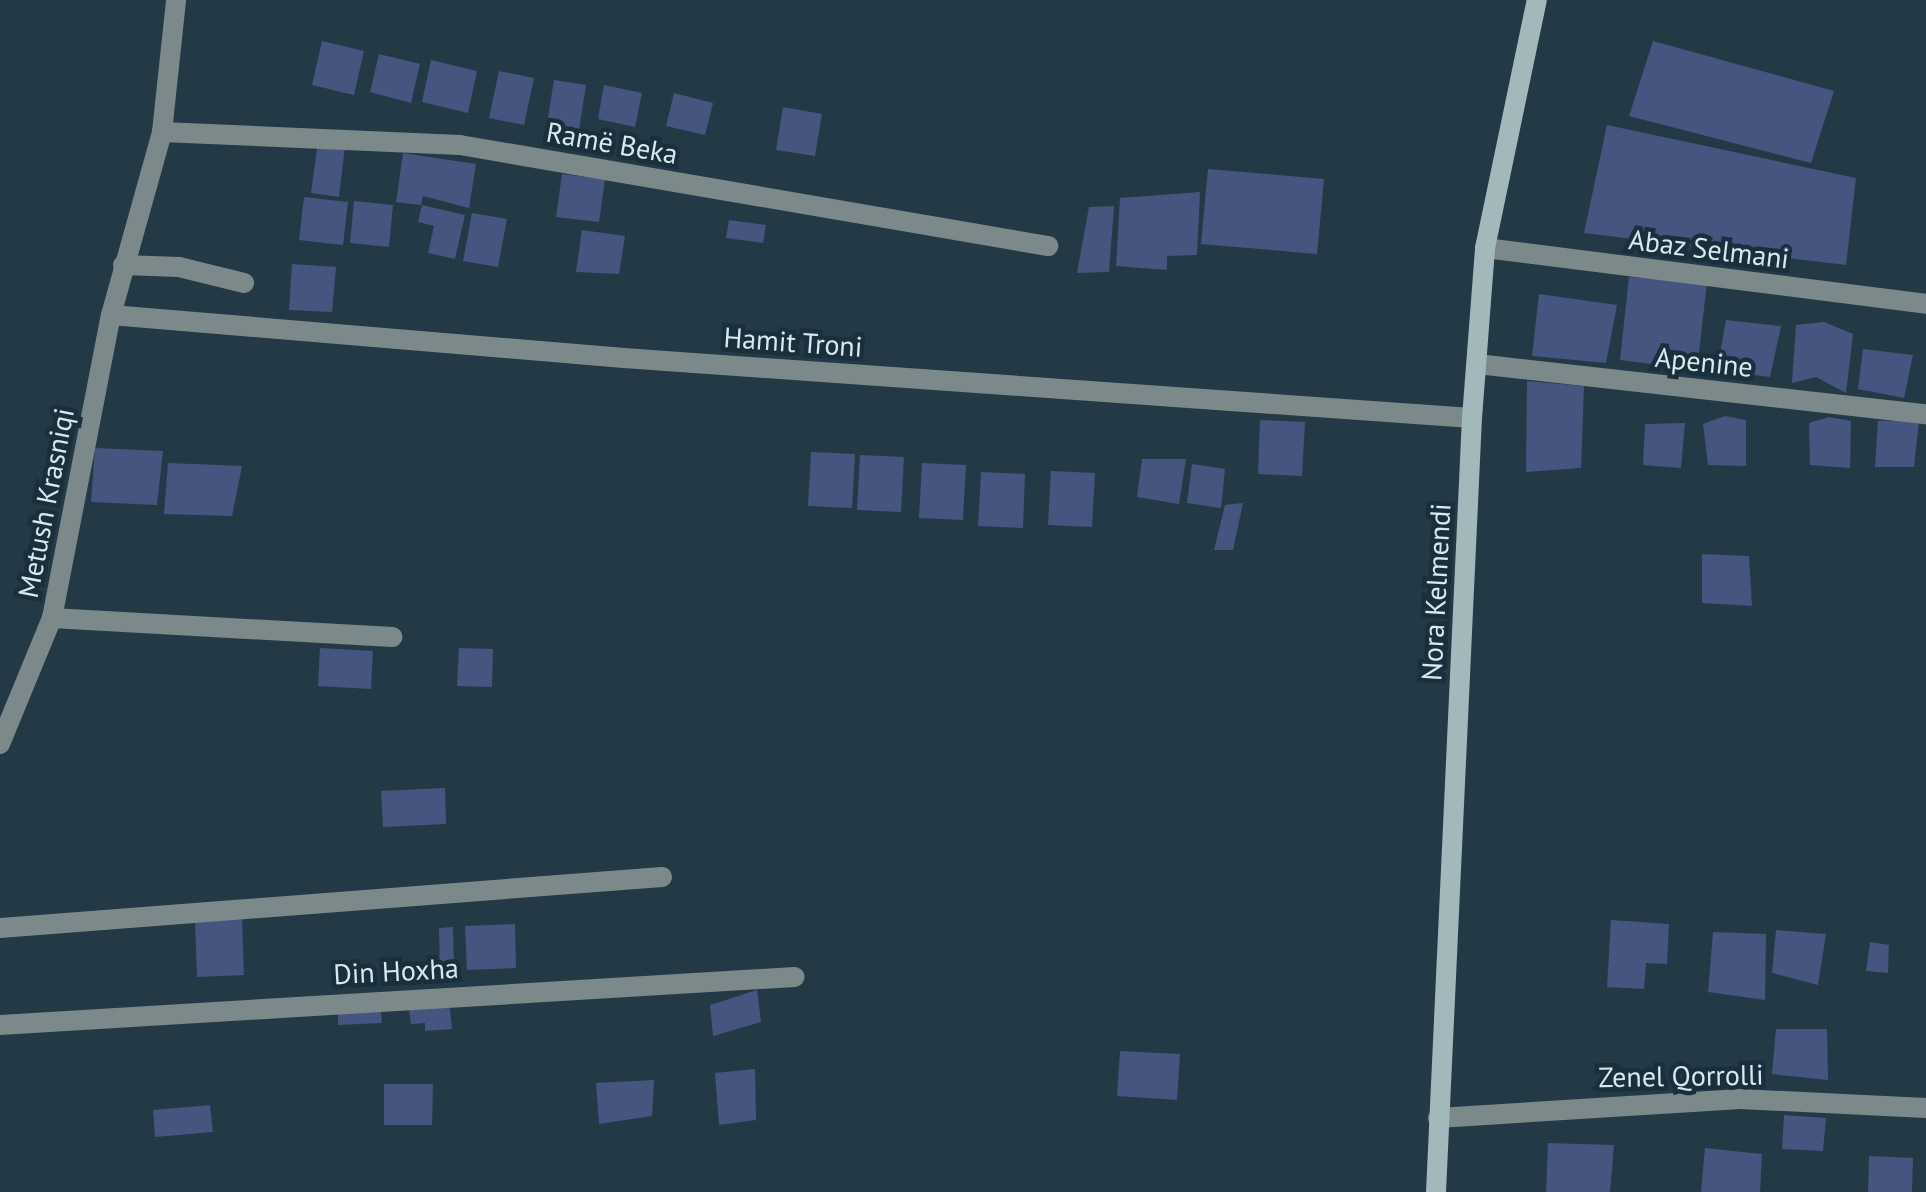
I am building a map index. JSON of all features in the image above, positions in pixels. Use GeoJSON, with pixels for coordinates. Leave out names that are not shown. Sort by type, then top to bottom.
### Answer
{"type":"FeatureCollection","features":[{"type":"Feature","properties":{"kind":"street","name":"Metush Krasniqi"},"geometry":{"type":"LineString","coordinates":[[0,744],[52,618],[111,315],[162,132],[176,0]]}},
{"type":"Feature","properties":{"kind":"street","name":"Nora Kelmendi"},"geometry":{"type":"LineString","coordinates":[[1436,1192],[1472,418],[1485,248],[1537,0]]}},
{"type":"Feature","properties":{"kind":"street","name":"Ramë Beka"},"geometry":{"type":"LineString","coordinates":[[162,132],[460,145],[1048,246]]}},
{"type":"Feature","properties":{"kind":"street","name":"Abaz Selmani"},"geometry":{"type":"LineString","coordinates":[[1485,248],[1926,304]]}},
{"type":"Feature","properties":{"kind":"street"},"geometry":{"type":"LineString","coordinates":[[123,266],[179,267],[244,282]]}},
{"type":"Feature","properties":{"kind":"street","name":"Hamit Troni"},"geometry":{"type":"LineString","coordinates":[[111,315],[644,360],[1472,418]]}},
{"type":"Feature","properties":{"kind":"street","name":"Apenine"},"geometry":{"type":"LineString","coordinates":[[1476,364],[1926,414]]}},
{"type":"Feature","properties":{"kind":"street"},"geometry":{"type":"LineString","coordinates":[[52,618],[392,637]]}},
{"type":"Feature","properties":{"kind":"street"},"geometry":{"type":"LineString","coordinates":[[0,928],[662,877]]}},
{"type":"Feature","properties":{"kind":"street","name":"Din Hoxha"},"geometry":{"type":"LineString","coordinates":[[0,1024],[795,977]]}},
{"type":"Feature","properties":{"kind":"street","name":"Zenel Qorrolli"},"geometry":{"type":"LineString","coordinates":[[1438,1118],[1740,1099],[1926,1108]]}},
{"type":"Feature","properties":{"kind":"building"},"geometry":{"type":"Polygon","coordinates":[[[322,41],[364,51],[354,95],[312,85],[322,41]]]}},
{"type":"Feature","properties":{"kind":"building"},"geometry":{"type":"Polygon","coordinates":[[[1653,41],[1834,91],[1811,163],[1629,116],[1653,41]]]}},
{"type":"Feature","properties":{"kind":"building"},"geometry":{"type":"Polygon","coordinates":[[[379,54],[420,64],[411,103],[370,92],[379,54]]]}},
{"type":"Feature","properties":{"kind":"building"},"geometry":{"type":"Polygon","coordinates":[[[431,60],[477,71],[468,113],[422,102],[431,60]]]}},
{"type":"Feature","properties":{"kind":"building"},"geometry":{"type":"Polygon","coordinates":[[[499,71],[534,78],[524,125],[489,118],[499,71]]]}},
{"type":"Feature","properties":{"kind":"building"},"geometry":{"type":"Polygon","coordinates":[[[554,80],[586,85],[579,130],[547,124],[554,80]]]}},
{"type":"Feature","properties":{"kind":"building"},"geometry":{"type":"Polygon","coordinates":[[[604,85],[642,93],[635,127],[598,119],[604,85]]]}},
{"type":"Feature","properties":{"kind":"building"},"geometry":{"type":"Polygon","coordinates":[[[674,93],[713,103],[705,135],[666,126],[674,93]]]}},
{"type":"Feature","properties":{"kind":"building"},"geometry":{"type":"Polygon","coordinates":[[[783,107],[822,114],[815,156],[776,150],[783,107]]]}},
{"type":"Feature","properties":{"kind":"building"},"geometry":{"type":"Polygon","coordinates":[[[1607,125],[1856,178],[1846,265],[1584,233],[1607,125]]]}},
{"type":"Feature","properties":{"kind":"building"},"geometry":{"type":"Polygon","coordinates":[[[318,142],[345,146],[339,197],[311,193],[318,142]]]}},
{"type":"Feature","properties":{"kind":"building"},"geometry":{"type":"Polygon","coordinates":[[[403,153],[476,164],[469,208],[423,196],[421,205],[396,202],[403,153]]]}},
{"type":"Feature","properties":{"kind":"building"},"geometry":{"type":"Polygon","coordinates":[[[1208,169],[1324,179],[1317,254],[1201,244],[1208,169]]]}},
{"type":"Feature","properties":{"kind":"building"},"geometry":{"type":"Polygon","coordinates":[[[562,174],[605,179],[599,222],[556,217],[562,174]]]}},
{"type":"Feature","properties":{"kind":"building"},"geometry":{"type":"Polygon","coordinates":[[[1200,192],[1197,255],[1167,256],[1167,270],[1116,266],[1120,198],[1200,192]]]}},
{"type":"Feature","properties":{"kind":"building"},"geometry":{"type":"Polygon","coordinates":[[[304,197],[348,202],[343,245],[299,240],[304,197]]]}},
{"type":"Feature","properties":{"kind":"building"},"geometry":{"type":"Polygon","coordinates":[[[354,201],[393,205],[389,247],[350,243],[354,201]]]}},
{"type":"Feature","properties":{"kind":"building"},"geometry":{"type":"Polygon","coordinates":[[[422,205],[465,215],[455,259],[428,253],[434,226],[418,222],[422,205]]]}},
{"type":"Feature","properties":{"kind":"building"},"geometry":{"type":"Polygon","coordinates":[[[1114,206],[1109,272],[1077,273],[1089,207],[1114,206]]]}},
{"type":"Feature","properties":{"kind":"building"},"geometry":{"type":"Polygon","coordinates":[[[472,213],[507,219],[498,267],[463,261],[472,213]]]}},
{"type":"Feature","properties":{"kind":"building"},"geometry":{"type":"Polygon","coordinates":[[[729,220],[766,225],[763,243],[726,238],[729,220]]]}},
{"type":"Feature","properties":{"kind":"building"},"geometry":{"type":"Polygon","coordinates":[[[582,230],[625,236],[619,274],[576,272],[582,230]]]}},
{"type":"Feature","properties":{"kind":"building"},"geometry":{"type":"Polygon","coordinates":[[[292,264],[336,267],[332,312],[289,310],[292,264]]]}},
{"type":"Feature","properties":{"kind":"building"},"geometry":{"type":"Polygon","coordinates":[[[1629,277],[1707,282],[1697,370],[1620,360],[1629,277]]]}},
{"type":"Feature","properties":{"kind":"building"},"geometry":{"type":"Polygon","coordinates":[[[1539,294],[1617,305],[1606,363],[1532,356],[1539,294]]]}},
{"type":"Feature","properties":{"kind":"building"},"geometry":{"type":"Polygon","coordinates":[[[1726,320],[1781,326],[1770,377],[1717,370],[1726,320]]]}},
{"type":"Feature","properties":{"kind":"building"},"geometry":{"type":"Polygon","coordinates":[[[1824,322],[1853,334],[1846,393],[1816,377],[1792,383],[1796,325],[1824,322]]]}},
{"type":"Feature","properties":{"kind":"building"},"geometry":{"type":"Polygon","coordinates":[[[1863,349],[1913,355],[1904,398],[1858,389],[1863,349]]]}},
{"type":"Feature","properties":{"kind":"building"},"geometry":{"type":"Polygon","coordinates":[[[1527,381],[1584,386],[1581,468],[1526,472],[1527,381]]]}},
{"type":"Feature","properties":{"kind":"building"},"geometry":{"type":"Polygon","coordinates":[[[1725,416],[1746,420],[1746,466],[1708,465],[1703,424],[1725,416]]]}},
{"type":"Feature","properties":{"kind":"building"},"geometry":{"type":"Polygon","coordinates":[[[1829,417],[1851,421],[1850,468],[1810,465],[1809,423],[1829,417]]]}},
{"type":"Feature","properties":{"kind":"building"},"geometry":{"type":"Polygon","coordinates":[[[1260,420],[1305,422],[1302,476],[1258,474],[1260,420]]]}},
{"type":"Feature","properties":{"kind":"building"},"geometry":{"type":"Polygon","coordinates":[[[1919,420],[1914,467],[1875,467],[1878,421],[1919,420]]]}},
{"type":"Feature","properties":{"kind":"building"},"geometry":{"type":"Polygon","coordinates":[[[1685,423],[1681,468],[1643,465],[1645,424],[1685,423]]]}},
{"type":"Feature","properties":{"kind":"building"},"geometry":{"type":"Polygon","coordinates":[[[95,448],[163,451],[157,505],[91,502],[95,448]]]}},
{"type":"Feature","properties":{"kind":"building"},"geometry":{"type":"Polygon","coordinates":[[[811,452],[855,454],[852,508],[808,506],[811,452]]]}},
{"type":"Feature","properties":{"kind":"building"},"geometry":{"type":"Polygon","coordinates":[[[860,455],[904,457],[901,512],[857,510],[860,455]]]}},
{"type":"Feature","properties":{"kind":"building"},"geometry":{"type":"Polygon","coordinates":[[[1142,459],[1186,459],[1179,504],[1137,497],[1142,459]]]}},
{"type":"Feature","properties":{"kind":"building"},"geometry":{"type":"Polygon","coordinates":[[[168,463],[242,466],[232,516],[164,514],[168,463]]]}},
{"type":"Feature","properties":{"kind":"building"},"geometry":{"type":"Polygon","coordinates":[[[922,463],[966,465],[963,520],[919,518],[922,463]]]}},
{"type":"Feature","properties":{"kind":"building"},"geometry":{"type":"Polygon","coordinates":[[[1192,464],[1225,469],[1221,508],[1187,503],[1192,464]]]}},
{"type":"Feature","properties":{"kind":"building"},"geometry":{"type":"Polygon","coordinates":[[[1051,471],[1095,473],[1092,527],[1048,525],[1051,471]]]}},
{"type":"Feature","properties":{"kind":"building"},"geometry":{"type":"Polygon","coordinates":[[[981,472],[1025,474],[1023,528],[978,526],[981,472]]]}},
{"type":"Feature","properties":{"kind":"building"},"geometry":{"type":"Polygon","coordinates":[[[1243,503],[1233,550],[1214,550],[1225,505],[1243,503]]]}},
{"type":"Feature","properties":{"kind":"building"},"geometry":{"type":"Polygon","coordinates":[[[1702,554],[1749,556],[1752,606],[1702,603],[1702,554]]]}},
{"type":"Feature","properties":{"kind":"building"},"geometry":{"type":"Polygon","coordinates":[[[320,648],[373,651],[371,689],[318,686],[320,648]]]}},
{"type":"Feature","properties":{"kind":"building"},"geometry":{"type":"Polygon","coordinates":[[[459,648],[493,649],[492,687],[457,686],[459,648]]]}},
{"type":"Feature","properties":{"kind":"building"},"geometry":{"type":"Polygon","coordinates":[[[445,788],[446,824],[383,827],[381,791],[445,788]]]}},
{"type":"Feature","properties":{"kind":"building"},"geometry":{"type":"Polygon","coordinates":[[[242,919],[244,975],[197,977],[195,921],[242,919]]]}},
{"type":"Feature","properties":{"kind":"building"},"geometry":{"type":"Polygon","coordinates":[[[1611,920],[1669,924],[1667,964],[1646,963],[1644,989],[1607,987],[1611,920]]]}},
{"type":"Feature","properties":{"kind":"building"},"geometry":{"type":"Polygon","coordinates":[[[515,924],[516,968],[467,970],[465,926],[515,924]]]}},
{"type":"Feature","properties":{"kind":"building"},"geometry":{"type":"Polygon","coordinates":[[[453,927],[454,976],[440,976],[439,928],[453,927]]]}},
{"type":"Feature","properties":{"kind":"building"},"geometry":{"type":"Polygon","coordinates":[[[1776,930],[1826,934],[1818,985],[1772,973],[1776,930]]]}},
{"type":"Feature","properties":{"kind":"building"},"geometry":{"type":"Polygon","coordinates":[[[1713,932],[1766,934],[1765,1000],[1708,992],[1713,932]]]}},
{"type":"Feature","properties":{"kind":"building"},"geometry":{"type":"Polygon","coordinates":[[[1870,942],[1889,945],[1888,973],[1866,971],[1870,942]]]}},
{"type":"Feature","properties":{"kind":"building"},"geometry":{"type":"Polygon","coordinates":[[[757,990],[761,1022],[713,1036],[710,1005],[757,990]]]}},
{"type":"Feature","properties":{"kind":"building"},"geometry":{"type":"Polygon","coordinates":[[[449,999],[452,1029],[425,1031],[425,1023],[411,1024],[408,1003],[449,999]]]}},
{"type":"Feature","properties":{"kind":"building"},"geometry":{"type":"Polygon","coordinates":[[[380,1003],[382,1023],[338,1025],[338,1005],[380,1003]]]}},
{"type":"Feature","properties":{"kind":"building"},"geometry":{"type":"Polygon","coordinates":[[[1776,1029],[1827,1029],[1828,1080],[1772,1074],[1776,1029]]]}},
{"type":"Feature","properties":{"kind":"building"},"geometry":{"type":"Polygon","coordinates":[[[1120,1051],[1180,1054],[1177,1100],[1117,1096],[1120,1051]]]}},
{"type":"Feature","properties":{"kind":"building"},"geometry":{"type":"Polygon","coordinates":[[[755,1069],[756,1120],[719,1125],[715,1073],[755,1069]]]}},
{"type":"Feature","properties":{"kind":"building"},"geometry":{"type":"Polygon","coordinates":[[[654,1080],[652,1116],[599,1124],[596,1083],[654,1080]]]}},
{"type":"Feature","properties":{"kind":"building"},"geometry":{"type":"Polygon","coordinates":[[[384,1084],[433,1084],[432,1125],[384,1125],[384,1084]]]}},
{"type":"Feature","properties":{"kind":"building"},"geometry":{"type":"Polygon","coordinates":[[[210,1105],[213,1132],[155,1137],[153,1110],[210,1105]]]}},
{"type":"Feature","properties":{"kind":"building"},"geometry":{"type":"Polygon","coordinates":[[[1784,1115],[1826,1118],[1823,1151],[1782,1149],[1784,1115]]]}},
{"type":"Feature","properties":{"kind":"building"},"geometry":{"type":"Polygon","coordinates":[[[1548,1143],[1614,1145],[1610,1192],[1546,1192],[1548,1143]]]}},
{"type":"Feature","properties":{"kind":"building"},"geometry":{"type":"Polygon","coordinates":[[[1705,1148],[1762,1154],[1760,1192],[1701,1192],[1705,1148]]]}},
{"type":"Feature","properties":{"kind":"building"},"geometry":{"type":"Polygon","coordinates":[[[1869,1156],[1913,1158],[1912,1192],[1868,1192],[1869,1156]]]}}]}
